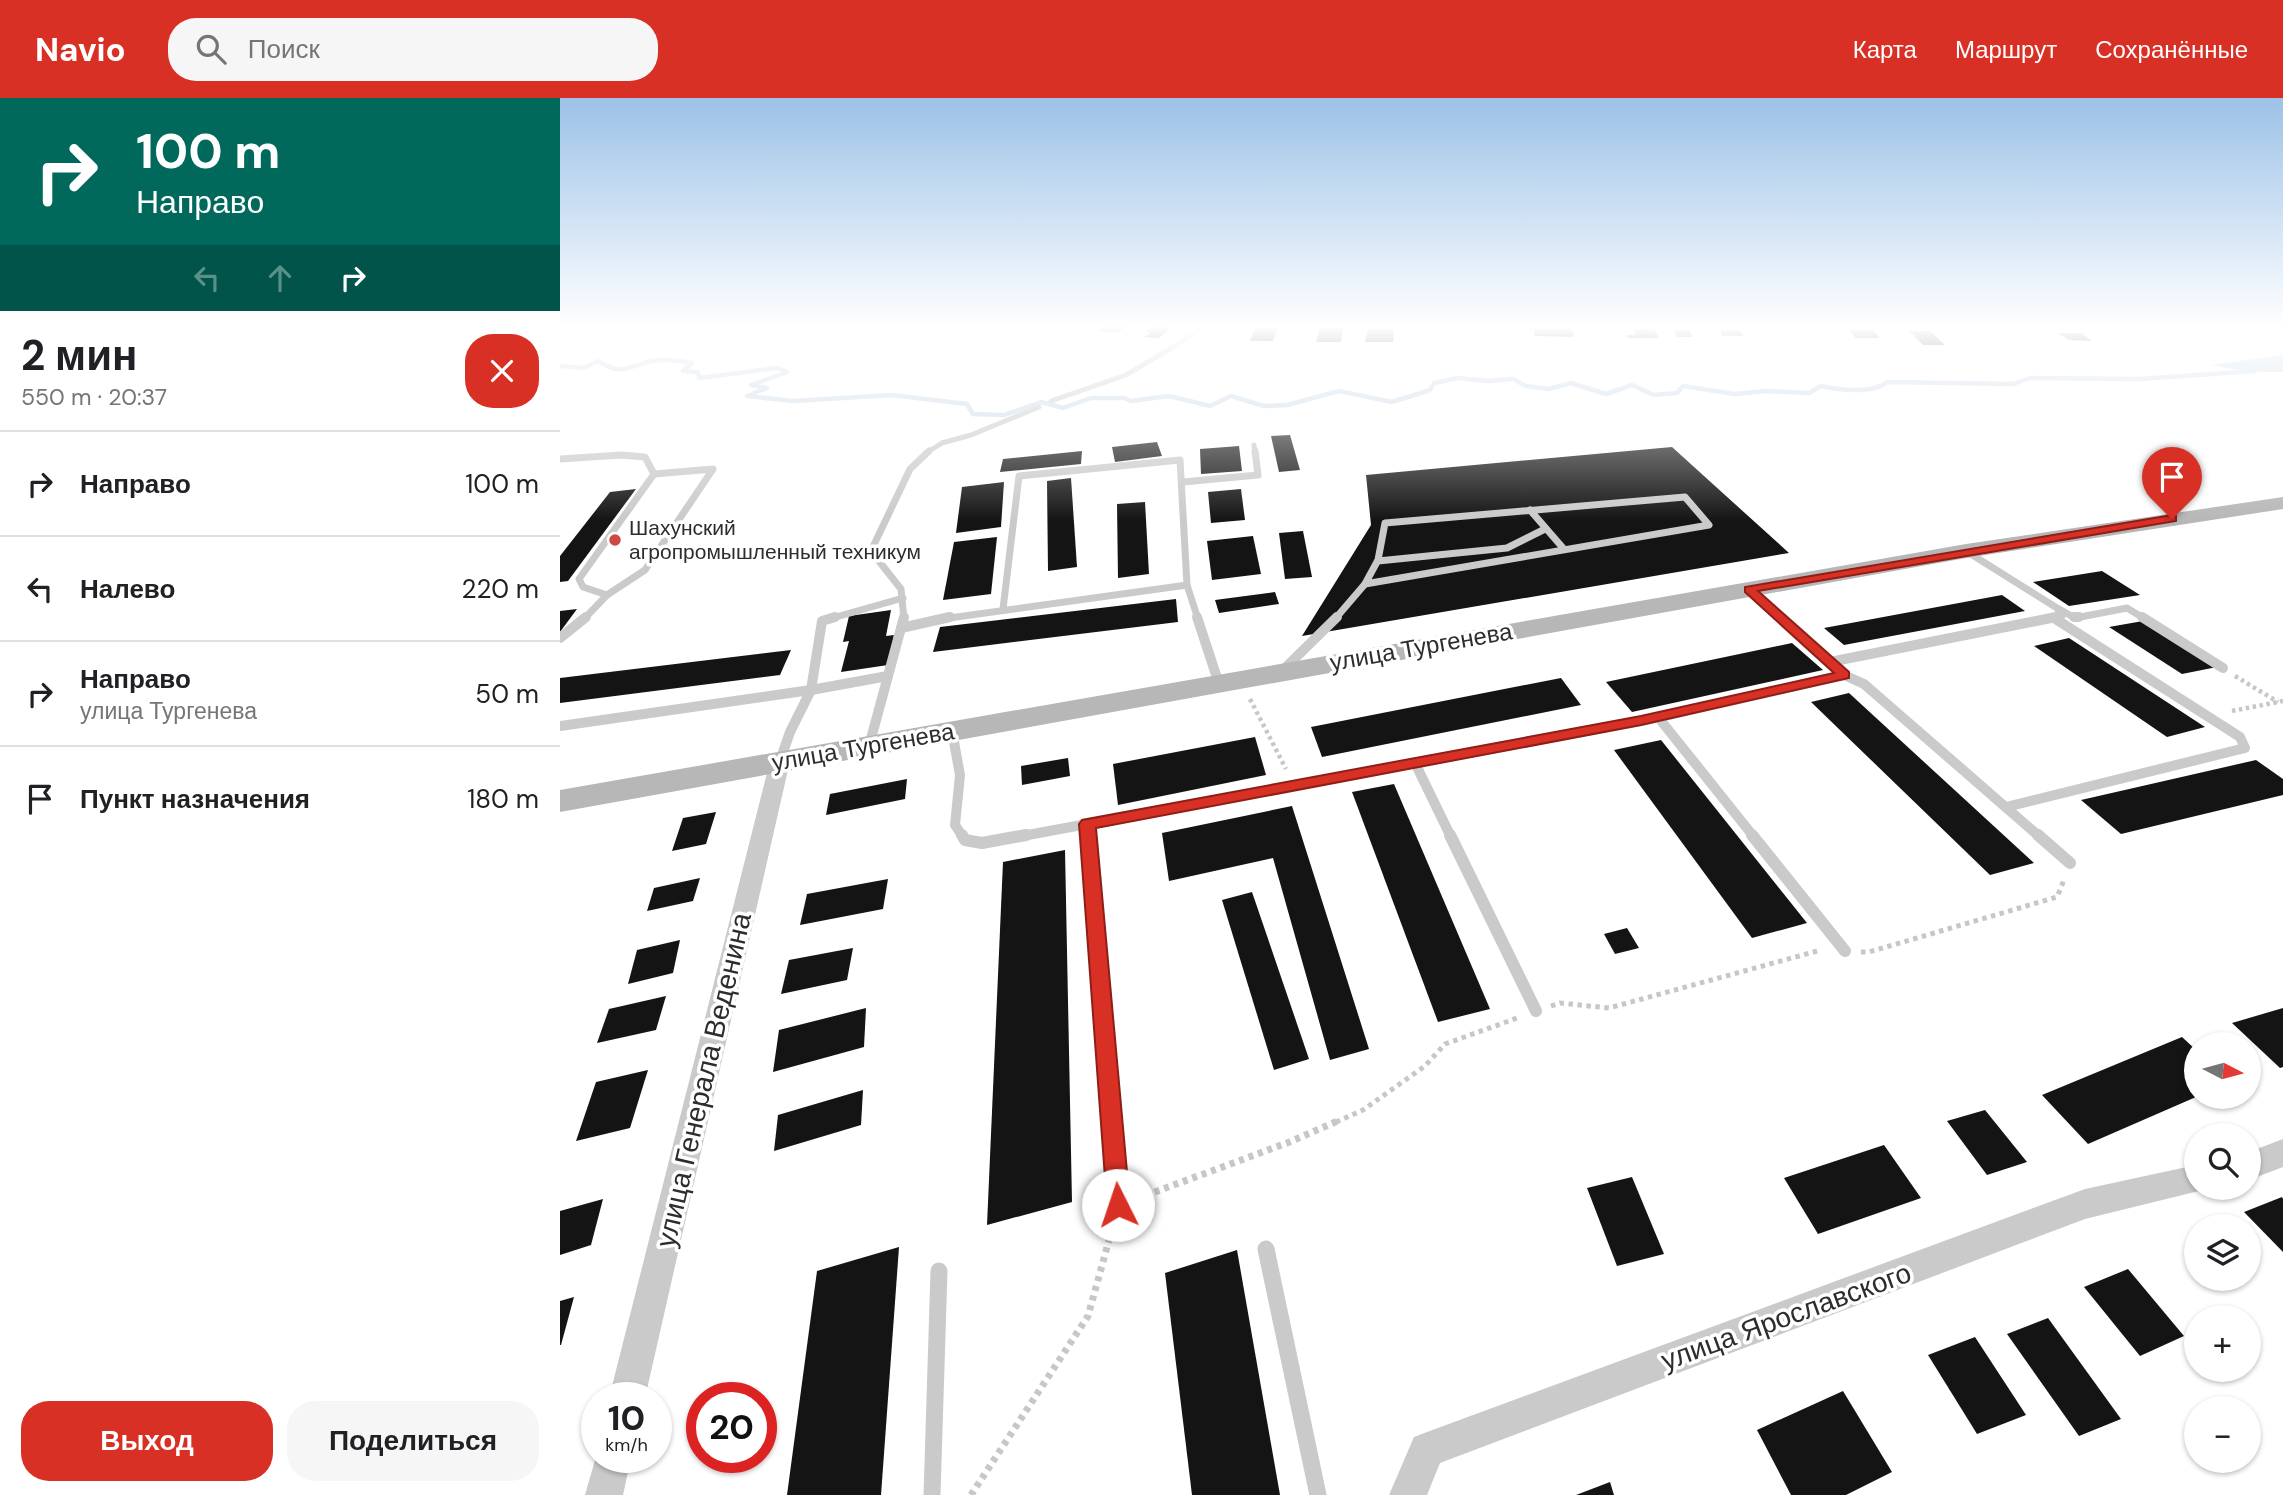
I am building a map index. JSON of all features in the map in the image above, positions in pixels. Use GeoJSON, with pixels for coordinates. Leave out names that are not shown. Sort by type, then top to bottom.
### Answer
{"type":"FeatureCollection","features":[{"type":"Feature","properties":{"kind":"street","name":"улица Тургенева"},"geometry":{"type":"LineString","coordinates":[[560,801],[1966,551],[2283,503]]}},
{"type":"Feature","properties":{"kind":"street","name":"улица Генерала Веденина"},"geometry":{"type":"LineString","coordinates":[[631,1382],[780,761]]}},
{"type":"Feature","properties":{"kind":"street"},"geometry":{"type":"LineString","coordinates":[[2261,1161],[2283,1153]]}},
{"type":"Feature","properties":{"kind":"street","name":"улица Ярославского"},"geometry":{"type":"LineString","coordinates":[[1408,1495],[1427,1450],[2085,1204],[2184,1182]]}},
{"type":"Feature","properties":{"kind":"street"},"geometry":{"type":"LineString","coordinates":[[604,1495],[609,1473]]}},
{"type":"Feature","properties":{"kind":"lane"},"geometry":{"type":"LineString","coordinates":[[1051,401],[1080,391]]}},
{"type":"Feature","properties":{"kind":"lane"},"geometry":{"type":"LineString","coordinates":[[869,746],[905,615],[901,589],[871,551],[910,469],[922,456],[942,443],[971,435],[1039,407]]}},
{"type":"Feature","properties":{"kind":"lane"},"geometry":{"type":"LineString","coordinates":[[1183,482],[1258,475],[1254,444]]}},
{"type":"Feature","properties":{"kind":"lane"},"geometry":{"type":"LineString","coordinates":[[560,459],[621,455],[645,457],[654,474]]}},
{"type":"Feature","properties":{"kind":"lane"},"geometry":{"type":"LineString","coordinates":[[1003,609],[1019,476],[1180,460],[1187,585],[1230,682]]}},
{"type":"Feature","properties":{"kind":"lane"},"geometry":{"type":"LineString","coordinates":[[560,638],[584,619],[607,595],[645,570],[713,469],[654,474],[579,579],[583,587],[607,595]]}},
{"type":"Feature","properties":{"kind":"lane"},"geometry":{"type":"LineString","coordinates":[[1281,672],[1325,632],[1363,584],[1378,561],[1385,523],[1685,497],[1709,525],[1363,584]]}},
{"type":"Feature","properties":{"kind":"lane"},"geometry":{"type":"LineString","coordinates":[[1530,510],[1563,548]]}},
{"type":"Feature","properties":{"kind":"lane"},"geometry":{"type":"LineString","coordinates":[[1378,561],[1507,548],[1545,528]]}},
{"type":"Feature","properties":{"kind":"lane"},"geometry":{"type":"LineString","coordinates":[[1966,551],[2240,737],[2245,748],[2006,807]]}},
{"type":"Feature","properties":{"kind":"lane"},"geometry":{"type":"LineString","coordinates":[[901,628],[965,614],[1187,585]]}},
{"type":"Feature","properties":{"kind":"lane"},"geometry":{"type":"LineString","coordinates":[[1749,589],[1844,675],[1864,684],[2070,863]]}},
{"type":"Feature","properties":{"kind":"lane"},"geometry":{"type":"LineString","coordinates":[[780,761],[790,732],[811,690],[822,621],[902,598]]}},
{"type":"Feature","properties":{"kind":"lane"},"geometry":{"type":"LineString","coordinates":[[1830,662],[2055,613],[2075,618],[2127,608],[2222,668]]}},
{"type":"Feature","properties":{"kind":"lane"},"geometry":{"type":"LineString","coordinates":[[952,731],[960,775],[955,825],[965,840],[982,843],[1658,716],[1844,675]]}},
{"type":"Feature","properties":{"kind":"lane"},"geometry":{"type":"LineString","coordinates":[[560,726],[811,690],[888,676]]}},
{"type":"Feature","properties":{"kind":"lane"},"geometry":{"type":"LineString","coordinates":[[1658,716],[1845,951]]}},
{"type":"Feature","properties":{"kind":"lane"},"geometry":{"type":"LineString","coordinates":[[1415,763],[1536,1012]]}},
{"type":"Feature","properties":{"kind":"lane"},"geometry":{"type":"LineString","coordinates":[[1087,824],[1118,1205]]}},
{"type":"Feature","properties":{"kind":"lane"},"geometry":{"type":"LineString","coordinates":[[1266,1249],[1318,1495]]}},
{"type":"Feature","properties":{"kind":"lane"},"geometry":{"type":"LineString","coordinates":[[932,1495],[939,1271]]}},
{"type":"Feature","properties":{"kind":"path"},"geometry":{"type":"LineString","coordinates":[[2222,668],[2281,701]]}},
{"type":"Feature","properties":{"kind":"path"},"geometry":{"type":"LineString","coordinates":[[1230,682],[1294,785]]}},
{"type":"Feature","properties":{"kind":"path"},"geometry":{"type":"LineString","coordinates":[[2207,717],[2281,701]]}},
{"type":"Feature","properties":{"kind":"path"},"geometry":{"type":"LineString","coordinates":[[971,1495],[1088,1316],[1118,1205],[1287,1143],[1363,1110],[1425,1066],[1445,1044],[1560,1003],[1609,1008],[1822,950],[1869,952],[2057,897],[2070,863]]}},
{"type":"Feature","properties":{"kind":"building"},"geometry":{"type":"Polygon","coordinates":[[[1290,435],[1300,470],[1279,472],[1271,436],[1290,435]]]}},
{"type":"Feature","properties":{"kind":"building"},"geometry":{"type":"Polygon","coordinates":[[[1157,442],[1162,456],[1115,462],[1112,447],[1157,442]]]}},
{"type":"Feature","properties":{"kind":"building"},"geometry":{"type":"Polygon","coordinates":[[[1239,446],[1242,471],[1201,474],[1200,449],[1239,446]]]}},
{"type":"Feature","properties":{"kind":"building"},"geometry":{"type":"Polygon","coordinates":[[[1672,447],[1789,553],[1302,636],[1371,525],[1366,475],[1672,447]]]}},
{"type":"Feature","properties":{"kind":"building"},"geometry":{"type":"Polygon","coordinates":[[[1082,451],[1081,464],[1000,472],[1003,459],[1082,451]]]}},
{"type":"Feature","properties":{"kind":"building"},"geometry":{"type":"Polygon","coordinates":[[[1071,478],[1077,567],[1048,571],[1047,481],[1071,478]]]}},
{"type":"Feature","properties":{"kind":"building"},"geometry":{"type":"Polygon","coordinates":[[[1004,482],[1001,527],[956,533],[962,487],[1004,482]]]}},
{"type":"Feature","properties":{"kind":"building"},"geometry":{"type":"Polygon","coordinates":[[[636,489],[568,581],[560,582],[560,556],[610,492],[636,489]]]}},
{"type":"Feature","properties":{"kind":"building"},"geometry":{"type":"Polygon","coordinates":[[[1241,489],[1245,520],[1211,523],[1208,492],[1241,489]]]}},
{"type":"Feature","properties":{"kind":"building"},"geometry":{"type":"Polygon","coordinates":[[[1145,502],[1149,574],[1118,578],[1117,504],[1145,502]]]}},
{"type":"Feature","properties":{"kind":"building"},"geometry":{"type":"Polygon","coordinates":[[[1303,531],[1312,577],[1285,579],[1279,533],[1303,531]]]}},
{"type":"Feature","properties":{"kind":"building"},"geometry":{"type":"Polygon","coordinates":[[[1253,536],[1261,574],[1212,580],[1207,541],[1253,536]]]}},
{"type":"Feature","properties":{"kind":"building"},"geometry":{"type":"Polygon","coordinates":[[[997,537],[991,594],[943,600],[954,542],[997,537]]]}},
{"type":"Feature","properties":{"kind":"building"},"geometry":{"type":"Polygon","coordinates":[[[2102,571],[2140,595],[2069,606],[2033,582],[2102,571]]]}},
{"type":"Feature","properties":{"kind":"building"},"geometry":{"type":"Polygon","coordinates":[[[1275,592],[1279,604],[1219,613],[1215,600],[1275,592]]]}},
{"type":"Feature","properties":{"kind":"building"},"geometry":{"type":"Polygon","coordinates":[[[2002,595],[2025,611],[1844,645],[1824,628],[2002,595]]]}},
{"type":"Feature","properties":{"kind":"building"},"geometry":{"type":"Polygon","coordinates":[[[1176,599],[1178,622],[933,652],[940,627],[1176,599]]]}},
{"type":"Feature","properties":{"kind":"building"},"geometry":{"type":"Polygon","coordinates":[[[577,609],[560,632],[560,611],[577,609]]]}},
{"type":"Feature","properties":{"kind":"building"},"geometry":{"type":"Polygon","coordinates":[[[891,610],[886,636],[894,635],[888,665],[841,672],[849,641],[843,642],[849,616],[891,610]]]}},
{"type":"Feature","properties":{"kind":"building"},"geometry":{"type":"Polygon","coordinates":[[[2143,621],[2217,667],[2182,674],[2109,627],[2143,621]]]}},
{"type":"Feature","properties":{"kind":"building"},"geometry":{"type":"Polygon","coordinates":[[[2069,638],[2205,727],[2167,737],[2034,646],[2069,638]]]}},
{"type":"Feature","properties":{"kind":"building"},"geometry":{"type":"Polygon","coordinates":[[[1792,643],[1823,670],[1632,712],[1606,682],[1792,643]]]}},
{"type":"Feature","properties":{"kind":"building"},"geometry":{"type":"Polygon","coordinates":[[[791,650],[780,675],[560,703],[560,678],[791,650]]]}},
{"type":"Feature","properties":{"kind":"building"},"geometry":{"type":"Polygon","coordinates":[[[1561,678],[1581,705],[1322,757],[1311,727],[1561,678]]]}},
{"type":"Feature","properties":{"kind":"building"},"geometry":{"type":"Polygon","coordinates":[[[1849,693],[2034,863],[1990,875],[1811,702],[1849,693]]]}},
{"type":"Feature","properties":{"kind":"building"},"geometry":{"type":"Polygon","coordinates":[[[1255,737],[1266,775],[1118,805],[1113,764],[1255,737]]]}},
{"type":"Feature","properties":{"kind":"building"},"geometry":{"type":"Polygon","coordinates":[[[1661,740],[1807,923],[1752,938],[1614,750],[1661,740]]]}},
{"type":"Feature","properties":{"kind":"building"},"geometry":{"type":"Polygon","coordinates":[[[1068,758],[1070,776],[1022,785],[1021,766],[1068,758]]]}},
{"type":"Feature","properties":{"kind":"building"},"geometry":{"type":"Polygon","coordinates":[[[2256,760],[2283,779],[2283,795],[2121,834],[2081,800],[2256,760]]]}},
{"type":"Feature","properties":{"kind":"building"},"geometry":{"type":"Polygon","coordinates":[[[907,779],[905,799],[826,815],[830,794],[907,779]]]}},
{"type":"Feature","properties":{"kind":"building"},"geometry":{"type":"Polygon","coordinates":[[[1394,784],[1490,1009],[1438,1022],[1352,792],[1394,784]]]}},
{"type":"Feature","properties":{"kind":"building"},"geometry":{"type":"Polygon","coordinates":[[[1292,806],[1369,1049],[1330,1060],[1273,858],[1169,881],[1162,833],[1292,806]]]}},
{"type":"Feature","properties":{"kind":"building"},"geometry":{"type":"Polygon","coordinates":[[[716,812],[706,844],[672,851],[683,818],[716,812]]]}},
{"type":"Feature","properties":{"kind":"building"},"geometry":{"type":"Polygon","coordinates":[[[1065,850],[1072,1202],[987,1225],[1003,862],[1065,850]]]}},
{"type":"Feature","properties":{"kind":"building"},"geometry":{"type":"Polygon","coordinates":[[[700,878],[693,901],[647,911],[654,888],[700,878]]]}},
{"type":"Feature","properties":{"kind":"building"},"geometry":{"type":"Polygon","coordinates":[[[888,879],[883,909],[800,925],[807,894],[888,879]]]}},
{"type":"Feature","properties":{"kind":"building"},"geometry":{"type":"Polygon","coordinates":[[[1252,892],[1309,1059],[1274,1070],[1222,900],[1252,892]]]}},
{"type":"Feature","properties":{"kind":"building"},"geometry":{"type":"Polygon","coordinates":[[[1627,928],[1639,948],[1615,954],[1604,934],[1627,928]]]}},
{"type":"Feature","properties":{"kind":"building"},"geometry":{"type":"Polygon","coordinates":[[[680,940],[673,973],[628,984],[637,950],[680,940]]]}},
{"type":"Feature","properties":{"kind":"building"},"geometry":{"type":"Polygon","coordinates":[[[853,948],[847,980],[781,994],[789,960],[853,948]]]}},
{"type":"Feature","properties":{"kind":"building"},"geometry":{"type":"Polygon","coordinates":[[[666,996],[656,1030],[597,1043],[609,1009],[666,996]]]}},
{"type":"Feature","properties":{"kind":"building"},"geometry":{"type":"Polygon","coordinates":[[[866,1008],[864,1047],[773,1072],[779,1030],[866,1008]]]}},
{"type":"Feature","properties":{"kind":"building"},"geometry":{"type":"Polygon","coordinates":[[[2283,1008],[2283,1067],[2280,1068],[2261,1050],[2261,1032],[2242,1032],[2232,1023],[2283,1008]]]}},
{"type":"Feature","properties":{"kind":"building"},"geometry":{"type":"Polygon","coordinates":[[[2182,1037],[2184,1039],[2184,1102],[2088,1144],[2042,1095],[2182,1037]]]}},
{"type":"Feature","properties":{"kind":"building"},"geometry":{"type":"Polygon","coordinates":[[[648,1070],[630,1128],[576,1141],[596,1082],[648,1070]]]}},
{"type":"Feature","properties":{"kind":"building"},"geometry":{"type":"Polygon","coordinates":[[[863,1090],[861,1125],[774,1151],[778,1115],[863,1090]]]}},
{"type":"Feature","properties":{"kind":"building"},"geometry":{"type":"Polygon","coordinates":[[[1985,1110],[2027,1162],[1987,1175],[1947,1121],[1985,1110]]]}},
{"type":"Feature","properties":{"kind":"building"},"geometry":{"type":"Polygon","coordinates":[[[1884,1145],[1921,1198],[1818,1234],[1784,1178],[1884,1145]]]}},
{"type":"Feature","properties":{"kind":"building"},"geometry":{"type":"Polygon","coordinates":[[[1632,1177],[1664,1254],[1617,1266],[1587,1188],[1632,1177]]]}},
{"type":"Feature","properties":{"kind":"building"},"geometry":{"type":"Polygon","coordinates":[[[2282,1197],[2283,1252],[2261,1229],[2261,1214],[2244,1212],[2282,1197]]]}},
{"type":"Feature","properties":{"kind":"building"},"geometry":{"type":"Polygon","coordinates":[[[603,1199],[591,1245],[560,1255],[560,1211],[603,1199]]]}},
{"type":"Feature","properties":{"kind":"building"},"geometry":{"type":"Polygon","coordinates":[[[899,1247],[881,1495],[787,1495],[817,1271],[899,1247]]]}},
{"type":"Feature","properties":{"kind":"building"},"geometry":{"type":"Polygon","coordinates":[[[1237,1250],[1280,1495],[1192,1495],[1165,1273],[1237,1250]]]}},
{"type":"Feature","properties":{"kind":"building"},"geometry":{"type":"Polygon","coordinates":[[[2128,1269],[2184,1336],[2140,1356],[2084,1287],[2128,1269]]]}},
{"type":"Feature","properties":{"kind":"building"},"geometry":{"type":"Polygon","coordinates":[[[574,1297],[561,1345],[560,1345],[560,1301],[574,1297]]]}},
{"type":"Feature","properties":{"kind":"building"},"geometry":{"type":"Polygon","coordinates":[[[2048,1318],[2121,1419],[2079,1436],[2007,1334],[2048,1318]]]}},
{"type":"Feature","properties":{"kind":"building"},"geometry":{"type":"Polygon","coordinates":[[[1975,1337],[2026,1415],[1977,1434],[1928,1355],[1975,1337]]]}},
{"type":"Feature","properties":{"kind":"building"},"geometry":{"type":"Polygon","coordinates":[[[1843,1391],[1892,1472],[1846,1495],[1791,1495],[1757,1430],[1843,1391]]]}},
{"type":"Feature","properties":{"kind":"building"},"geometry":{"type":"Polygon","coordinates":[[[1610,1482],[1614,1495],[1576,1495],[1610,1482]]]}},
{"type":"Feature","properties":{"kind":"waterway"},"geometry":{"type":"LineString","coordinates":[[759,391],[747,396],[793,401],[892,395],[967,404],[973,414],[1004,415],[1041,402],[1063,408],[1091,398],[1124,398],[1131,401],[1169,396],[1210,406],[1231,396],[1264,406],[1287,405],[1338,391]]}},
{"type":"Feature","properties":{"kind":"waterway"},"geometry":{"type":"LineString","coordinates":[[1340,391],[1392,402],[1426,391]]}},
{"type":"Feature","properties":{"kind":"waterway"},"geometry":{"type":"LineString","coordinates":[[1597,391],[1606,394],[1614,391]]}},
{"type":"Feature","properties":{"kind":"waterway"},"geometry":{"type":"LineString","coordinates":[[1646,391],[1654,395],[1679,391]]}},
{"type":"Feature","properties":{"kind":"waterway"},"geometry":{"type":"LineString","coordinates":[[1717,391],[1735,394],[1763,391]]}},
{"type":"Feature","properties":{"kind":"waterway"},"geometry":{"type":"LineString","coordinates":[[1769,391],[1812,391]]}},
{"type":"Feature","properties":{"kind":"place","name":"Шахунский агропромышленный техникум"},"geometry":{"type":"Point","coordinates":[615,540]}},
{"type":"Feature","properties":{"kind":"route"},"geometry":{"type":"LineString","coordinates":[[1118,1205],[1087,824],[1641,721],[1844,675],[1749,589],[2172,519]]}}]}
